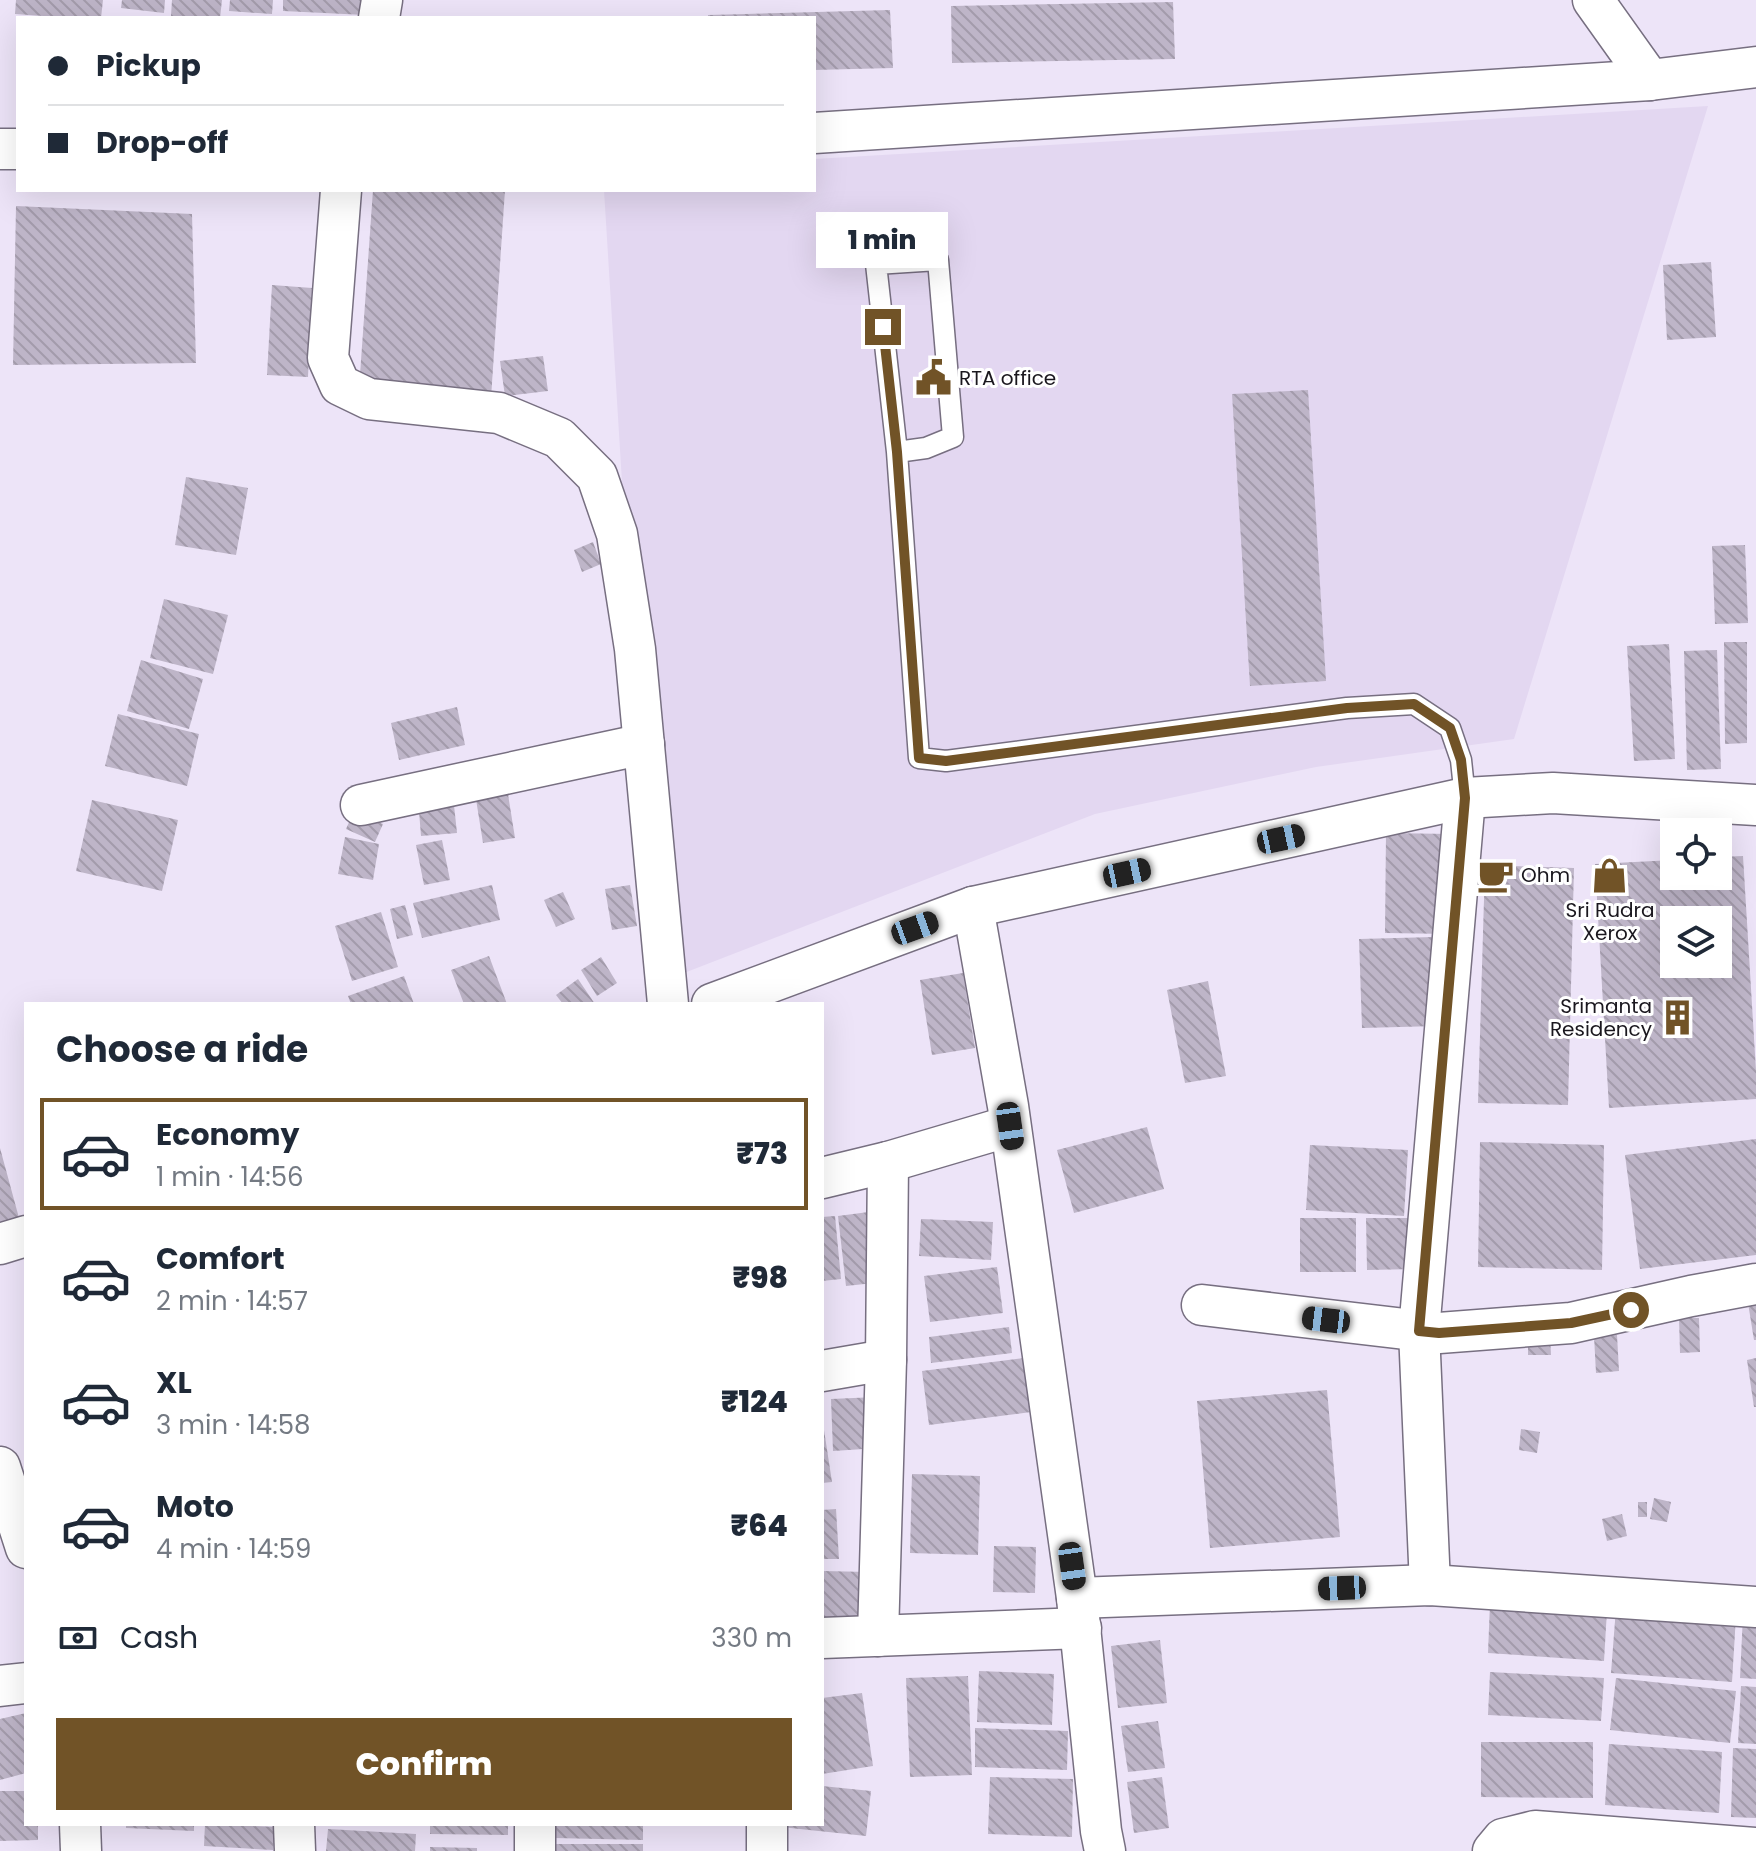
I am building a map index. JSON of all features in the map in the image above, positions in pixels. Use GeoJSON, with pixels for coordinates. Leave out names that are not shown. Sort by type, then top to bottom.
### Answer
{"type":"FeatureCollection","features":[{"type":"Feature","properties":{"kind":"street"},"geometry":{"type":"LineString","coordinates":[[1593,0],[1650,80]]}},
{"type":"Feature","properties":{"kind":"street"},"geometry":{"type":"LineString","coordinates":[[816,133],[1650,80],[1756,67]]}},
{"type":"Feature","properties":{"kind":"street"},"geometry":{"type":"LineString","coordinates":[[341,192],[328,358],[340,385],[369,399],[499,413],[559,438],[597,476],[617,534],[635,649],[668,1002]]}},
{"type":"Feature","properties":{"kind":"street"},"geometry":{"type":"LineString","coordinates":[[361,805],[644,744]]}},
{"type":"Feature","properties":{"kind":"street"},"geometry":{"type":"LineString","coordinates":[[717,1002],[973,907],[1465,798],[1553,793],[1756,805]]}},
{"type":"Feature","properties":{"kind":"street"},"geometry":{"type":"LineString","coordinates":[[1430,1585],[1419,1331],[1465,798]]}},
{"type":"Feature","properties":{"kind":"street"},"geometry":{"type":"LineString","coordinates":[[973,907],[1010,1126],[1079,1613],[1105,1851]]}},
{"type":"Feature","properties":{"kind":"street"},"geometry":{"type":"LineString","coordinates":[[824,1178],[1010,1126]]}},
{"type":"Feature","properties":{"kind":"street"},"geometry":{"type":"LineString","coordinates":[[878,1636],[888,1162]]}},
{"type":"Feature","properties":{"kind":"street"},"geometry":{"type":"LineString","coordinates":[[0,1244],[24,1237]]}},
{"type":"Feature","properties":{"kind":"street"},"geometry":{"type":"LineString","coordinates":[[1202,1305],[1439,1333],[1571,1323],[1756,1284]]}},
{"type":"Feature","properties":{"kind":"street"},"geometry":{"type":"LineString","coordinates":[[824,1371],[886,1360]]}},
{"type":"Feature","properties":{"kind":"street"},"geometry":{"type":"LineString","coordinates":[[0,1467],[24,1538]]}},
{"type":"Feature","properties":{"kind":"street"},"geometry":{"type":"LineString","coordinates":[[824,1638],[878,1636],[1079,1613],[1430,1585],[1756,1607]]}},
{"type":"Feature","properties":{"kind":"street"},"geometry":{"type":"LineString","coordinates":[[0,1686],[24,1683]]}},
{"type":"Feature","properties":{"kind":"street"},"geometry":{"type":"LineString","coordinates":[[80,1826],[81,1851]]}},
{"type":"Feature","properties":{"kind":"street"},"geometry":{"type":"LineString","coordinates":[[294,1826],[295,1851]]}},
{"type":"Feature","properties":{"kind":"street"},"geometry":{"type":"LineString","coordinates":[[535,1826],[535,1851]]}},
{"type":"Feature","properties":{"kind":"street"},"geometry":{"type":"LineString","coordinates":[[767,1826],[767,1851]]}},
{"type":"Feature","properties":{"kind":"street"},"geometry":{"type":"LineString","coordinates":[[1493,1851],[1503,1839],[1535,1831],[1756,1848]]}},
{"type":"Feature","properties":{"kind":"lane"},"geometry":{"type":"LineString","coordinates":[[897,452],[926,448],[953,437],[938,260],[876,264],[897,452],[919,758],[946,761],[1347,708],[1414,704],[1450,728],[1461,760],[1465,798]]}},
{"type":"Feature","properties":{"kind":"shaded area"},"geometry":{"type":"Polygon","coordinates":[[[1708,106],[1514,739],[1316,767],[1095,814],[653,985],[604,192],[816,192],[816,159],[1708,106]]]}},
{"type":"Feature","properties":{"kind":"building"},"geometry":{"type":"Polygon","coordinates":[[[16,0],[103,0],[101,16],[15,14],[16,0]]]}},
{"type":"Feature","properties":{"kind":"building"},"geometry":{"type":"Polygon","coordinates":[[[122,0],[165,0],[164,13],[121,8],[122,0]]]}},
{"type":"Feature","properties":{"kind":"building"},"geometry":{"type":"Polygon","coordinates":[[[172,0],[222,0],[220,16],[171,16],[172,0]]]}},
{"type":"Feature","properties":{"kind":"building"},"geometry":{"type":"Polygon","coordinates":[[[230,0],[273,0],[272,14],[229,11],[230,0]]]}},
{"type":"Feature","properties":{"kind":"building"},"geometry":{"type":"Polygon","coordinates":[[[283,0],[365,0],[365,15],[283,11],[283,0]]]}},
{"type":"Feature","properties":{"kind":"building"},"geometry":{"type":"Polygon","coordinates":[[[1173,2],[1175,59],[952,63],[951,6],[1173,2]]]}},
{"type":"Feature","properties":{"kind":"building"},"geometry":{"type":"Polygon","coordinates":[[[890,10],[893,68],[816,70],[816,16],[708,15],[890,10]]]}},
{"type":"Feature","properties":{"kind":"building"},"geometry":{"type":"Polygon","coordinates":[[[373,192],[505,192],[491,398],[359,389],[373,192]]]}},
{"type":"Feature","properties":{"kind":"building"},"geometry":{"type":"Polygon","coordinates":[[[16,206],[192,214],[196,363],[13,365],[16,206]]]}},
{"type":"Feature","properties":{"kind":"building"},"geometry":{"type":"Polygon","coordinates":[[[1711,262],[1716,337],[1667,340],[1663,265],[1711,262]]]}},
{"type":"Feature","properties":{"kind":"building"},"geometry":{"type":"Polygon","coordinates":[[[272,285],[312,288],[308,377],[267,375],[272,285]]]}},
{"type":"Feature","properties":{"kind":"building"},"geometry":{"type":"Polygon","coordinates":[[[543,356],[548,391],[505,396],[500,361],[543,356]]]}},
{"type":"Feature","properties":{"kind":"building"},"geometry":{"type":"Polygon","coordinates":[[[1308,390],[1326,681],[1250,686],[1232,394],[1308,390]]]}},
{"type":"Feature","properties":{"kind":"building"},"geometry":{"type":"Polygon","coordinates":[[[186,477],[248,488],[236,555],[175,545],[186,477]]]}},
{"type":"Feature","properties":{"kind":"building"},"geometry":{"type":"Polygon","coordinates":[[[593,542],[601,564],[582,572],[574,550],[593,542]]]}},
{"type":"Feature","properties":{"kind":"building"},"geometry":{"type":"Polygon","coordinates":[[[1745,545],[1748,623],[1715,624],[1712,546],[1745,545]]]}},
{"type":"Feature","properties":{"kind":"building"},"geometry":{"type":"Polygon","coordinates":[[[164,599],[228,615],[213,674],[150,658],[164,599]]]}},
{"type":"Feature","properties":{"kind":"building"},"geometry":{"type":"Polygon","coordinates":[[[1724,642],[1747,642],[1747,743],[1725,744],[1724,642]]]}},
{"type":"Feature","properties":{"kind":"building"},"geometry":{"type":"Polygon","coordinates":[[[1669,644],[1675,759],[1634,761],[1627,646],[1669,644]]]}},
{"type":"Feature","properties":{"kind":"building"},"geometry":{"type":"Polygon","coordinates":[[[1717,650],[1721,769],[1687,770],[1684,651],[1717,650]]]}},
{"type":"Feature","properties":{"kind":"building"},"geometry":{"type":"Polygon","coordinates":[[[141,660],[203,679],[189,729],[127,711],[141,660]]]}},
{"type":"Feature","properties":{"kind":"building"},"geometry":{"type":"Polygon","coordinates":[[[457,707],[465,745],[399,760],[391,723],[457,707]]]}},
{"type":"Feature","properties":{"kind":"building"},"geometry":{"type":"Polygon","coordinates":[[[118,714],[199,734],[187,786],[105,766],[118,714]]]}},
{"type":"Feature","properties":{"kind":"building"},"geometry":{"type":"Polygon","coordinates":[[[507,788],[515,838],[483,843],[475,793],[507,788]]]}},
{"type":"Feature","properties":{"kind":"building"},"geometry":{"type":"Polygon","coordinates":[[[453,796],[457,833],[421,836],[418,799],[453,796]]]}},
{"type":"Feature","properties":{"kind":"building"},"geometry":{"type":"Polygon","coordinates":[[[92,800],[178,820],[162,891],[76,871],[92,800]]]}},
{"type":"Feature","properties":{"kind":"building"},"geometry":{"type":"Polygon","coordinates":[[[354,811],[383,824],[375,842],[346,829],[354,811]]]}},
{"type":"Feature","properties":{"kind":"building"},"geometry":{"type":"Polygon","coordinates":[[[1386,833],[1452,834],[1451,934],[1385,933],[1386,833]]]}},
{"type":"Feature","properties":{"kind":"building"},"geometry":{"type":"Polygon","coordinates":[[[345,837],[379,844],[373,880],[338,874],[345,837]]]}},
{"type":"Feature","properties":{"kind":"building"},"geometry":{"type":"Polygon","coordinates":[[[442,840],[450,880],[424,885],[416,845],[442,840]]]}},
{"type":"Feature","properties":{"kind":"building","name":"Srimanta Residency"},"geometry":{"type":"Polygon","coordinates":[[[1732,856],[1743,856],[1756,1099],[1609,1108],[1595,864],[1660,861],[1660,890],[1732,890],[1732,856]]]}},
{"type":"Feature","properties":{"kind":"building"},"geometry":{"type":"Polygon","coordinates":[[[1485,865],[1574,868],[1568,1105],[1478,1103],[1485,865]]]}},
{"type":"Feature","properties":{"kind":"building"},"geometry":{"type":"Polygon","coordinates":[[[492,885],[500,920],[422,938],[413,903],[492,885]]]}},
{"type":"Feature","properties":{"kind":"building"},"geometry":{"type":"Polygon","coordinates":[[[630,885],[637,926],[612,930],[605,889],[630,885]]]}},
{"type":"Feature","properties":{"kind":"building"},"geometry":{"type":"Polygon","coordinates":[[[563,892],[575,919],[556,927],[544,900],[563,892]]]}},
{"type":"Feature","properties":{"kind":"building"},"geometry":{"type":"Polygon","coordinates":[[[405,905],[413,935],[397,939],[390,909],[405,905]]]}},
{"type":"Feature","properties":{"kind":"building"},"geometry":{"type":"Polygon","coordinates":[[[381,912],[398,967],[352,981],[335,926],[381,912]]]}},
{"type":"Feature","properties":{"kind":"building"},"geometry":{"type":"Polygon","coordinates":[[[1434,937],[1437,1026],[1362,1028],[1359,939],[1434,937]]]}},
{"type":"Feature","properties":{"kind":"building"},"geometry":{"type":"Polygon","coordinates":[[[489,956],[506,1002],[463,1002],[451,970],[489,956]]]}},
{"type":"Feature","properties":{"kind":"building"},"geometry":{"type":"Polygon","coordinates":[[[601,957],[617,983],[597,996],[581,970],[601,957]]]}},
{"type":"Feature","properties":{"kind":"building"},"geometry":{"type":"Polygon","coordinates":[[[963,973],[975,1048],[932,1055],[920,980],[963,973]]]}},
{"type":"Feature","properties":{"kind":"building"},"geometry":{"type":"Polygon","coordinates":[[[404,976],[413,1002],[350,1002],[348,996],[404,976]]]}},
{"type":"Feature","properties":{"kind":"building"},"geometry":{"type":"Polygon","coordinates":[[[578,979],[594,1002],[561,1002],[556,995],[578,979]]]}},
{"type":"Feature","properties":{"kind":"building"},"geometry":{"type":"Polygon","coordinates":[[[1208,981],[1226,1076],[1185,1083],[1167,990],[1208,981]]]}},
{"type":"Feature","properties":{"kind":"building"},"geometry":{"type":"Polygon","coordinates":[[[1147,1127],[1164,1189],[1074,1213],[1057,1150],[1147,1127]]]}},
{"type":"Feature","properties":{"kind":"building"},"geometry":{"type":"Polygon","coordinates":[[[1756,1139],[1756,1255],[1640,1269],[1625,1155],[1756,1139]]]}},
{"type":"Feature","properties":{"kind":"building"},"geometry":{"type":"Polygon","coordinates":[[[1480,1142],[1604,1145],[1602,1270],[1478,1267],[1480,1142]]]}},
{"type":"Feature","properties":{"kind":"building"},"geometry":{"type":"Polygon","coordinates":[[[1310,1145],[1408,1150],[1404,1216],[1306,1210],[1310,1145]]]}},
{"type":"Feature","properties":{"kind":"building"},"geometry":{"type":"Polygon","coordinates":[[[0,1148],[19,1218],[0,1222],[0,1148]]]}},
{"type":"Feature","properties":{"kind":"building"},"geometry":{"type":"Polygon","coordinates":[[[876,1211],[883,1282],[846,1286],[838,1216],[876,1211]]]}},
{"type":"Feature","properties":{"kind":"building"},"geometry":{"type":"Polygon","coordinates":[[[835,1216],[841,1279],[824,1281],[824,1217],[835,1216]]]}},
{"type":"Feature","properties":{"kind":"building"},"geometry":{"type":"Polygon","coordinates":[[[1300,1218],[1356,1218],[1356,1272],[1300,1272],[1300,1218]]]}},
{"type":"Feature","properties":{"kind":"building"},"geometry":{"type":"Polygon","coordinates":[[[1366,1218],[1416,1218],[1416,1269],[1367,1270],[1366,1218]]]}},
{"type":"Feature","properties":{"kind":"building"},"geometry":{"type":"Polygon","coordinates":[[[921,1219],[993,1222],[991,1260],[919,1256],[921,1219]]]}},
{"type":"Feature","properties":{"kind":"building"},"geometry":{"type":"Polygon","coordinates":[[[997,1267],[1003,1313],[930,1322],[924,1276],[997,1267]]]}},
{"type":"Feature","properties":{"kind":"building"},"geometry":{"type":"Polygon","coordinates":[[[1756,1301],[1756,1340],[1754,1340],[1748,1303],[1756,1301]]]}},
{"type":"Feature","properties":{"kind":"building"},"geometry":{"type":"Polygon","coordinates":[[[1679,1318],[1699,1318],[1700,1352],[1680,1353],[1679,1318]]]}},
{"type":"Feature","properties":{"kind":"building"},"geometry":{"type":"Polygon","coordinates":[[[1009,1327],[1012,1353],[931,1363],[929,1337],[1009,1327]]]}},
{"type":"Feature","properties":{"kind":"building"},"geometry":{"type":"Polygon","coordinates":[[[1528,1335],[1550,1335],[1551,1355],[1528,1355],[1528,1335]]]}},
{"type":"Feature","properties":{"kind":"building"},"geometry":{"type":"Polygon","coordinates":[[[1617,1335],[1619,1371],[1596,1373],[1594,1336],[1617,1335]]]}},
{"type":"Feature","properties":{"kind":"building"},"geometry":{"type":"Polygon","coordinates":[[[1032,1357],[1039,1411],[929,1425],[922,1371],[1032,1357]]]}},
{"type":"Feature","properties":{"kind":"building"},"geometry":{"type":"Polygon","coordinates":[[[1756,1358],[1756,1407],[1754,1407],[1747,1360],[1756,1358]]]}},
{"type":"Feature","properties":{"kind":"building"},"geometry":{"type":"Polygon","coordinates":[[[1327,1390],[1340,1537],[1210,1548],[1197,1401],[1327,1390]]]}},
{"type":"Feature","properties":{"kind":"building"},"geometry":{"type":"Polygon","coordinates":[[[876,1397],[879,1448],[833,1451],[831,1399],[876,1397]]]}},
{"type":"Feature","properties":{"kind":"building"},"geometry":{"type":"Polygon","coordinates":[[[1521,1429],[1540,1432],[1537,1453],[1519,1450],[1521,1429]]]}},
{"type":"Feature","properties":{"kind":"building"},"geometry":{"type":"Polygon","coordinates":[[[824,1430],[832,1482],[824,1483],[824,1430]]]}},
{"type":"Feature","properties":{"kind":"building"},"geometry":{"type":"Polygon","coordinates":[[[912,1474],[980,1476],[978,1555],[910,1553],[912,1474]]]}},
{"type":"Feature","properties":{"kind":"building"},"geometry":{"type":"Polygon","coordinates":[[[1654,1498],[1671,1502],[1667,1522],[1650,1519],[1654,1498]]]}},
{"type":"Feature","properties":{"kind":"building"},"geometry":{"type":"Polygon","coordinates":[[[1638,1502],[1647,1502],[1647,1517],[1638,1517],[1638,1502]]]}},
{"type":"Feature","properties":{"kind":"building"},"geometry":{"type":"Polygon","coordinates":[[[836,1509],[839,1559],[824,1559],[824,1510],[836,1509]]]}},
{"type":"Feature","properties":{"kind":"building"},"geometry":{"type":"Polygon","coordinates":[[[1622,1514],[1627,1536],[1607,1541],[1602,1519],[1622,1514]]]}},
{"type":"Feature","properties":{"kind":"building"},"geometry":{"type":"Polygon","coordinates":[[[994,1546],[1036,1547],[1035,1593],[993,1592],[994,1546]]]}},
{"type":"Feature","properties":{"kind":"building"},"geometry":{"type":"Polygon","coordinates":[[[824,1571],[870,1572],[869,1633],[824,1632],[824,1571]]]}},
{"type":"Feature","properties":{"kind":"building"},"geometry":{"type":"Polygon","coordinates":[[[1490,1603],[1607,1610],[1604,1661],[1488,1653],[1490,1603]]]}},
{"type":"Feature","properties":{"kind":"building"},"geometry":{"type":"Polygon","coordinates":[[[1616,1608],[1736,1616],[1732,1682],[1611,1673],[1616,1608]]]}},
{"type":"Feature","properties":{"kind":"building"},"geometry":{"type":"Polygon","coordinates":[[[1743,1615],[1756,1616],[1756,1679],[1740,1678],[1743,1615]]]}},
{"type":"Feature","properties":{"kind":"building"},"geometry":{"type":"Polygon","coordinates":[[[1160,1640],[1167,1703],[1118,1708],[1111,1646],[1160,1640]]]}},
{"type":"Feature","properties":{"kind":"building"},"geometry":{"type":"Polygon","coordinates":[[[979,1671],[1054,1674],[1052,1725],[977,1722],[979,1671]]]}},
{"type":"Feature","properties":{"kind":"building"},"geometry":{"type":"Polygon","coordinates":[[[1490,1672],[1604,1678],[1601,1721],[1488,1715],[1490,1672]]]}},
{"type":"Feature","properties":{"kind":"building"},"geometry":{"type":"Polygon","coordinates":[[[968,1676],[972,1775],[910,1777],[906,1678],[968,1676]]]}},
{"type":"Feature","properties":{"kind":"building"},"geometry":{"type":"Polygon","coordinates":[[[1616,1678],[1736,1691],[1730,1743],[1610,1730],[1616,1678]]]}},
{"type":"Feature","properties":{"kind":"building"},"geometry":{"type":"Polygon","coordinates":[[[1741,1686],[1756,1687],[1756,1744],[1738,1743],[1741,1686]]]}},
{"type":"Feature","properties":{"kind":"building"},"geometry":{"type":"Polygon","coordinates":[[[862,1693],[873,1766],[824,1774],[824,1698],[862,1693]]]}},
{"type":"Feature","properties":{"kind":"building"},"geometry":{"type":"Polygon","coordinates":[[[24,1713],[24,1774],[0,1780],[0,1719],[24,1713]]]}},
{"type":"Feature","properties":{"kind":"building"},"geometry":{"type":"Polygon","coordinates":[[[1158,1721],[1165,1768],[1128,1772],[1121,1726],[1158,1721]]]}},
{"type":"Feature","properties":{"kind":"building"},"geometry":{"type":"Polygon","coordinates":[[[975,1728],[1068,1731],[1067,1770],[975,1767],[975,1728]]]}},
{"type":"Feature","properties":{"kind":"building"},"geometry":{"type":"Polygon","coordinates":[[[1481,1742],[1593,1742],[1593,1798],[1481,1797],[1481,1742]]]}},
{"type":"Feature","properties":{"kind":"building"},"geometry":{"type":"Polygon","coordinates":[[[1609,1744],[1722,1752],[1719,1813],[1605,1805],[1609,1744]]]}},
{"type":"Feature","properties":{"kind":"building"},"geometry":{"type":"Polygon","coordinates":[[[1733,1748],[1756,1749],[1756,1818],[1731,1817],[1733,1748]]]}},
{"type":"Feature","properties":{"kind":"building"},"geometry":{"type":"Polygon","coordinates":[[[990,1777],[1073,1779],[1072,1837],[988,1834],[990,1777]]]}},
{"type":"Feature","properties":{"kind":"building"},"geometry":{"type":"Polygon","coordinates":[[[1162,1777],[1169,1828],[1134,1833],[1127,1782],[1162,1777]]]}},
{"type":"Feature","properties":{"kind":"building"},"geometry":{"type":"Polygon","coordinates":[[[824,1786],[871,1791],[866,1836],[781,1827],[824,1826],[824,1786]]]}},
{"type":"Feature","properties":{"kind":"building"},"geometry":{"type":"Polygon","coordinates":[[[0,1791],[24,1791],[24,1826],[38,1826],[38,1840],[0,1841],[0,1791]]]}},
{"type":"Feature","properties":{"kind":"building"},"geometry":{"type":"Polygon","coordinates":[[[194,1826],[194,1831],[126,1828],[194,1826]]]}},
{"type":"Feature","properties":{"kind":"building"},"geometry":{"type":"Polygon","coordinates":[[[205,1826],[275,1827],[273,1850],[204,1846],[205,1826]]]}},
{"type":"Feature","properties":{"kind":"building"},"geometry":{"type":"Polygon","coordinates":[[[430,1826],[508,1826],[508,1835],[430,1834],[430,1826]]]}},
{"type":"Feature","properties":{"kind":"building"},"geometry":{"type":"Polygon","coordinates":[[[554,1826],[643,1826],[643,1840],[554,1838],[554,1826]]]}},
{"type":"Feature","properties":{"kind":"building"},"geometry":{"type":"Polygon","coordinates":[[[328,1829],[416,1834],[415,1851],[326,1851],[328,1829]]]}},
{"type":"Feature","properties":{"kind":"building"},"geometry":{"type":"Polygon","coordinates":[[[555,1844],[643,1844],[643,1851],[555,1851],[555,1844]]]}},
{"type":"Feature","properties":{"kind":"building"},"geometry":{"type":"Polygon","coordinates":[[[430,1847],[477,1848],[477,1851],[430,1851],[430,1847]]]}},
{"type":"Feature","properties":{"kind":"place","name":"RTA office"},"geometry":{"type":"Point","coordinates":[933,378]}},
{"type":"Feature","properties":{"kind":"place","name":"Ohm"},"geometry":{"type":"Point","coordinates":[1495,875]}},
{"type":"Feature","properties":{"kind":"place","name":"Sri Rudra Xerox"},"geometry":{"type":"Point","coordinates":[1610,875]}},
{"type":"Feature","properties":{"kind":"place","name":"Srimanta Residency"},"geometry":{"type":"Point","coordinates":[1678,1017]}},
{"type":"Feature","properties":{"kind":"route"},"geometry":{"type":"LineString","coordinates":[[883,327],[897,452],[919,758],[946,761],[1347,708],[1414,704],[1450,728],[1461,760],[1465,798],[1419,1331],[1439,1333],[1571,1323],[1631,1310]]}}]}
